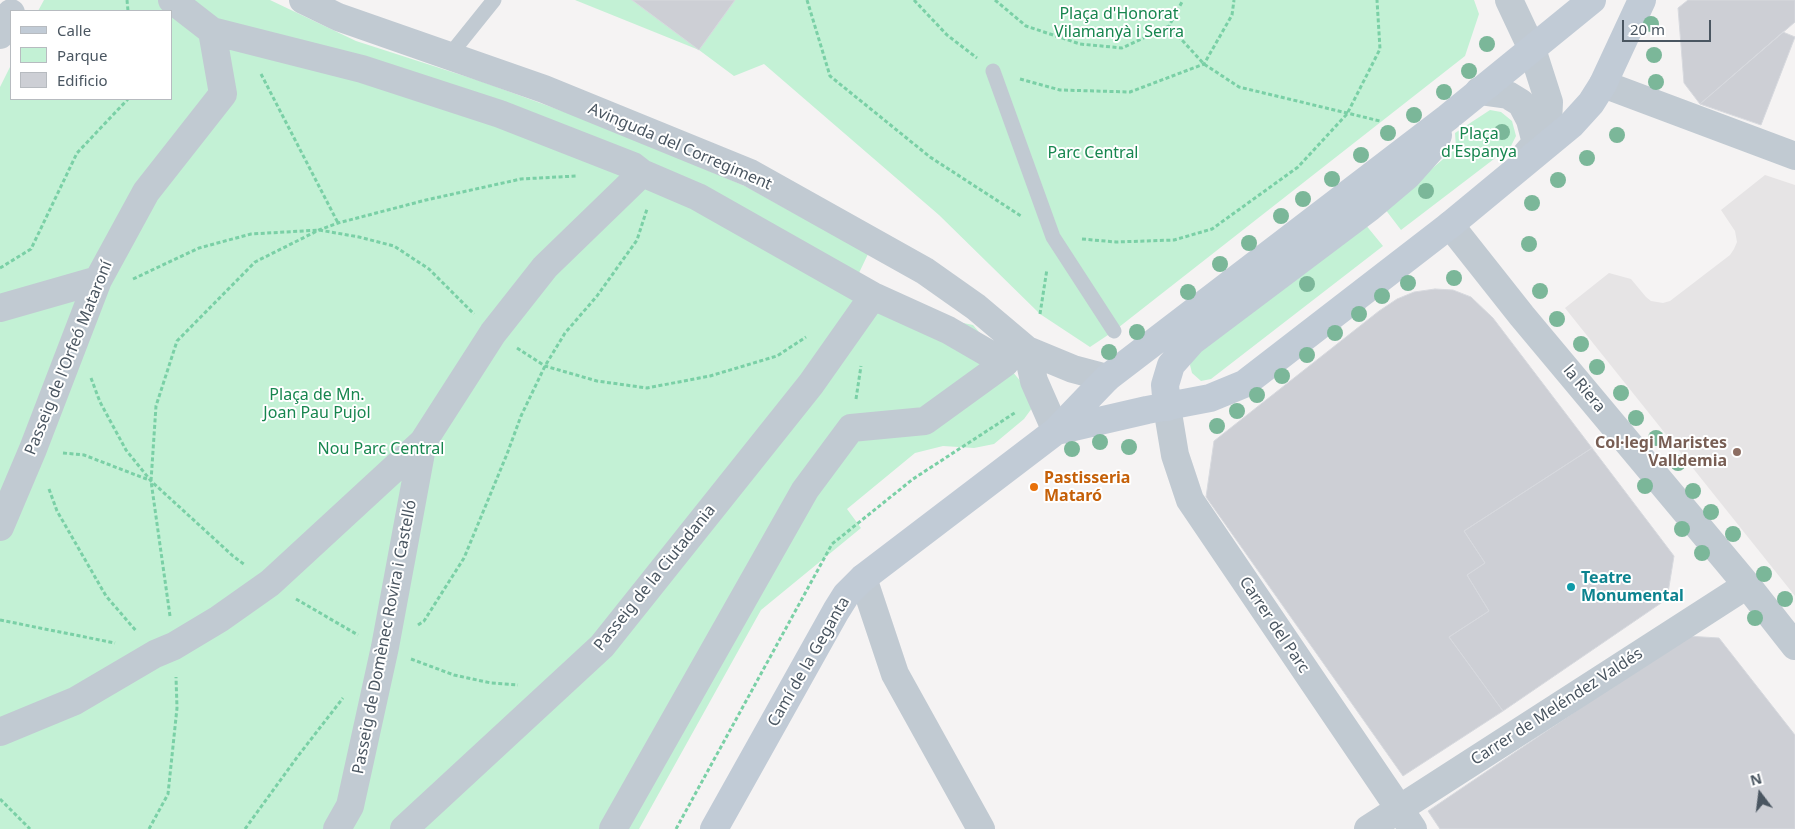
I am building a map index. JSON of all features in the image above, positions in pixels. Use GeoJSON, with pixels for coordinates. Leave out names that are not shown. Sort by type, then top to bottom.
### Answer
{"type":"FeatureCollection","features":[{"type":"Feature","properties":{"kind":"street"},"geometry":{"type":"LineString","coordinates":[[172,0],[212,31],[362,69],[500,114],[633,166],[667,184],[698,197],[873,296],[948,330],[1005,363],[925,420],[851,428],[805,490],[613,829]]}},
{"type":"Feature","properties":{"kind":"street","name":"Avinguda del Corregiment"},"geometry":{"type":"LineString","coordinates":[[303,0],[338,17],[544,89],[750,173],[926,271],[976,307],[1027,350],[1073,369],[1107,378]]}},
{"type":"Feature","properties":{"kind":"street"},"geometry":{"type":"LineString","coordinates":[[1498,185],[1536,143],[1548,123],[1549,102],[1532,49],[1509,0]]}},
{"type":"Feature","properties":{"kind":"street"},"geometry":{"type":"LineString","coordinates":[[1056,431],[1107,378],[1446,118],[1592,0]]}},
{"type":"Feature","properties":{"kind":"street"},"geometry":{"type":"LineString","coordinates":[[1056,431],[1210,398],[1244,384],[1450,224],[1571,125],[1591,104],[1603,84],[1642,0]]}},
{"type":"Feature","properties":{"kind":"street"},"geometry":{"type":"LineString","coordinates":[[0,35],[10,16]]}},
{"type":"Feature","properties":{"kind":"street","name":"Passeig de l'Orfeó Mataroní"},"geometry":{"type":"LineString","coordinates":[[0,527],[33,449],[98,280],[146,192],[223,94],[212,31]]}},
{"type":"Feature","properties":{"kind":"street"},"geometry":{"type":"LineString","coordinates":[[1603,84],[1795,156]]}},
{"type":"Feature","properties":{"kind":"street"},"geometry":{"type":"LineString","coordinates":[[1479,91],[1508,95],[1521,104],[1530,120],[1536,143]]}},
{"type":"Feature","properties":{"kind":"street"},"geometry":{"type":"LineString","coordinates":[[1191,342],[1369,208],[1408,175],[1433,147],[1446,118]]}},
{"type":"Feature","properties":{"kind":"street"},"geometry":{"type":"LineString","coordinates":[[0,732],[76,701],[219,619],[270,583],[423,442],[493,333],[545,267],[642,172]]}},
{"type":"Feature","properties":{"kind":"street","name":"la Riera"},"geometry":{"type":"LineString","coordinates":[[1450,224],[1522,316],[1746,584],[1795,646]]}},
{"type":"Feature","properties":{"kind":"street"},"geometry":{"type":"LineString","coordinates":[[1168,407],[1165,385],[1171,365],[1273,250]]}},
{"type":"Feature","properties":{"kind":"street"},"geometry":{"type":"LineString","coordinates":[[0,308],[98,280]]}},
{"type":"Feature","properties":{"kind":"street","name":"Passeig de la Ciutadania"},"geometry":{"type":"LineString","coordinates":[[404,829],[602,646],[811,384],[873,296]]}},
{"type":"Feature","properties":{"kind":"street"},"geometry":{"type":"LineString","coordinates":[[1027,350],[1034,381],[1056,431]]}},
{"type":"Feature","properties":{"kind":"street","name":"Carrer del Parc"},"geometry":{"type":"LineString","coordinates":[[1168,407],[1175,455],[1190,500],[1406,819]]}},
{"type":"Feature","properties":{"kind":"street","name":"Camí de la Geganta"},"geometry":{"type":"LineString","coordinates":[[714,829],[846,596],[863,578],[1056,431]]}},
{"type":"Feature","properties":{"kind":"street","name":"Passeig de Domènec Rovira i Castelló"},"geometry":{"type":"LineString","coordinates":[[337,829],[350,806],[385,646],[423,442]]}},
{"type":"Feature","properties":{"kind":"street"},"geometry":{"type":"LineString","coordinates":[[863,578],[895,674],[981,829]]}},
{"type":"Feature","properties":{"kind":"street","name":"Carrer de Meléndez Valdés"},"geometry":{"type":"LineString","coordinates":[[1368,829],[1406,819],[1746,584]]}},
{"type":"Feature","properties":{"kind":"lane"},"geometry":{"type":"LineString","coordinates":[[449,56],[494,0]]}},
{"type":"Feature","properties":{"kind":"lane"},"geometry":{"type":"LineString","coordinates":[[993,71],[1053,237],[1114,331]]}},
{"type":"Feature","properties":{"kind":"path"},"geometry":{"type":"LineString","coordinates":[[807,0],[830,76],[930,157],[1053,237],[1116,242],[1174,240],[1212,230],[1298,167],[1347,114],[1380,49],[1377,0]]}},
{"type":"Feature","properties":{"kind":"path"},"geometry":{"type":"LineString","coordinates":[[914,0],[946,35],[993,71],[1060,90],[1130,92],[1204,64],[1232,15],[1234,0]]}},
{"type":"Feature","properties":{"kind":"path"},"geometry":{"type":"LineString","coordinates":[[995,0],[1026,26],[1080,44],[1122,48],[1169,26],[1183,0]]}},
{"type":"Feature","properties":{"kind":"path"},"geometry":{"type":"LineString","coordinates":[[1169,26],[1204,64],[1239,87],[1380,121]]}},
{"type":"Feature","properties":{"kind":"path"},"geometry":{"type":"LineString","coordinates":[[243,38],[338,222]]}},
{"type":"Feature","properties":{"kind":"path"},"geometry":{"type":"LineString","coordinates":[[0,268],[31,249],[77,152],[127,100]]}},
{"type":"Feature","properties":{"kind":"path"},"geometry":{"type":"LineString","coordinates":[[150,829],[168,794],[177,708],[164,650],[151,481],[156,406],[177,341],[255,262],[338,222],[521,179],[579,176]]}},
{"type":"Feature","properties":{"kind":"path"},"geometry":{"type":"LineString","coordinates":[[385,646],[424,621],[464,558],[521,416],[545,366],[565,333],[597,296],[637,240],[648,208],[667,184]]}},
{"type":"Feature","properties":{"kind":"path"},"geometry":{"type":"LineString","coordinates":[[1040,314],[1053,237]]}},
{"type":"Feature","properties":{"kind":"path"},"geometry":{"type":"LineString","coordinates":[[151,481],[84,456],[33,449],[57,511],[106,596],[164,650]]}},
{"type":"Feature","properties":{"kind":"path"},"geometry":{"type":"LineString","coordinates":[[0,620],[110,642],[164,650]]}},
{"type":"Feature","properties":{"kind":"path"},"geometry":{"type":"LineString","coordinates":[[245,829],[298,756],[348,692]]}},
{"type":"Feature","properties":{"kind":"path"},"geometry":{"type":"LineString","coordinates":[[0,799],[30,829]]}},
{"type":"Feature","properties":{"kind":"shaded area","name":"Col·legi Maristes Valldemia"},"geometry":{"type":"Polygon","coordinates":[[[1765,175],[1795,185],[1795,596],[1565,308],[1609,273],[1631,279],[1651,301],[1663,303],[1670,301],[1730,255],[1737,242],[1735,231],[1721,210],[1765,175]]]}},
{"type":"Feature","properties":{"kind":"green space","name":"Nou Parc Central"},"geometry":{"type":"Polygon","coordinates":[[[44,0],[270,0],[356,41],[483,82],[603,126],[745,186],[868,254],[858,275],[929,316],[973,325],[1028,390],[1035,404],[1024,419],[994,444],[974,448],[943,446],[915,453],[847,509],[861,528],[761,610],[639,829],[0,829],[0,87],[10,67],[10,100],[172,100],[172,10],[39,10],[44,0]]]}},
{"type":"Feature","properties":{"kind":"green space","name":"Parc Central"},"geometry":{"type":"Polygon","coordinates":[[[575,0],[1474,0],[1479,14],[1465,56],[1114,331],[1090,347],[1040,314],[939,215],[764,64],[734,76],[699,50],[575,0]]]}},
{"type":"Feature","properties":{"kind":"green space","name":"Plaça d'Espanya"},"geometry":{"type":"Polygon","coordinates":[[[1490,110],[1501,112],[1512,121],[1516,136],[1511,146],[1401,230],[1385,209],[1456,148],[1455,133],[1490,110]]]}},
{"type":"Feature","properties":{"kind":"green space"},"geometry":{"type":"Polygon","coordinates":[[[1365,224],[1383,246],[1211,379],[1201,381],[1192,373],[1190,365],[1192,355],[1365,224]]]}},
{"type":"Feature","properties":{"kind":"building"},"geometry":{"type":"Polygon","coordinates":[[[632,0],[735,0],[699,50],[632,0]]]}},
{"type":"Feature","properties":{"kind":"building"},"geometry":{"type":"Polygon","coordinates":[[[1688,0],[1795,0],[1795,22],[1700,104],[1684,83],[1678,8],[1688,0]]]}},
{"type":"Feature","properties":{"kind":"building"},"geometry":{"type":"Polygon","coordinates":[[[1783,32],[1795,37],[1761,125],[1700,104],[1783,32]]]}},
{"type":"Feature","properties":{"kind":"building"},"geometry":{"type":"Polygon","coordinates":[[[1435,289],[1453,290],[1471,297],[1493,318],[1592,448],[1464,531],[1485,563],[1467,575],[1489,611],[1449,637],[1503,711],[1403,776],[1206,497],[1214,441],[1379,311],[1397,299],[1414,292],[1435,289]]]}},
{"type":"Feature","properties":{"kind":"building","name":"Teatre Monumental"},"geometry":{"type":"Polygon","coordinates":[[[1592,448],[1674,556],[1667,599],[1503,711],[1449,637],[1489,611],[1467,575],[1485,563],[1464,531],[1592,448]]]}},
{"type":"Feature","properties":{"kind":"building"},"geometry":{"type":"Polygon","coordinates":[[[1687,636],[1719,638],[1795,735],[1795,829],[1440,829],[1428,811],[1687,636]]]}},
{"type":"Feature","properties":{"kind":"place","name":"Col·legi Maristes Valldemia"},"geometry":{"type":"Point","coordinates":[1737,452]}},
{"type":"Feature","properties":{"kind":"place","name":"Pastisseria Mataró"},"geometry":{"type":"Point","coordinates":[1034,487]}},
{"type":"Feature","properties":{"kind":"place","name":"Teatre Monumental"},"geometry":{"type":"Point","coordinates":[1571,587]}},
{"type":"Feature","properties":{"kind":"park label","name":"Plaça d'Honorat Vilamanyà i Serra"},"geometry":{"type":"Point","coordinates":[1119,23]}},
{"type":"Feature","properties":{"kind":"park label","name":"Plaça de Mn. Joan Pau Pujol"},"geometry":{"type":"Point","coordinates":[317,404]}}]}
